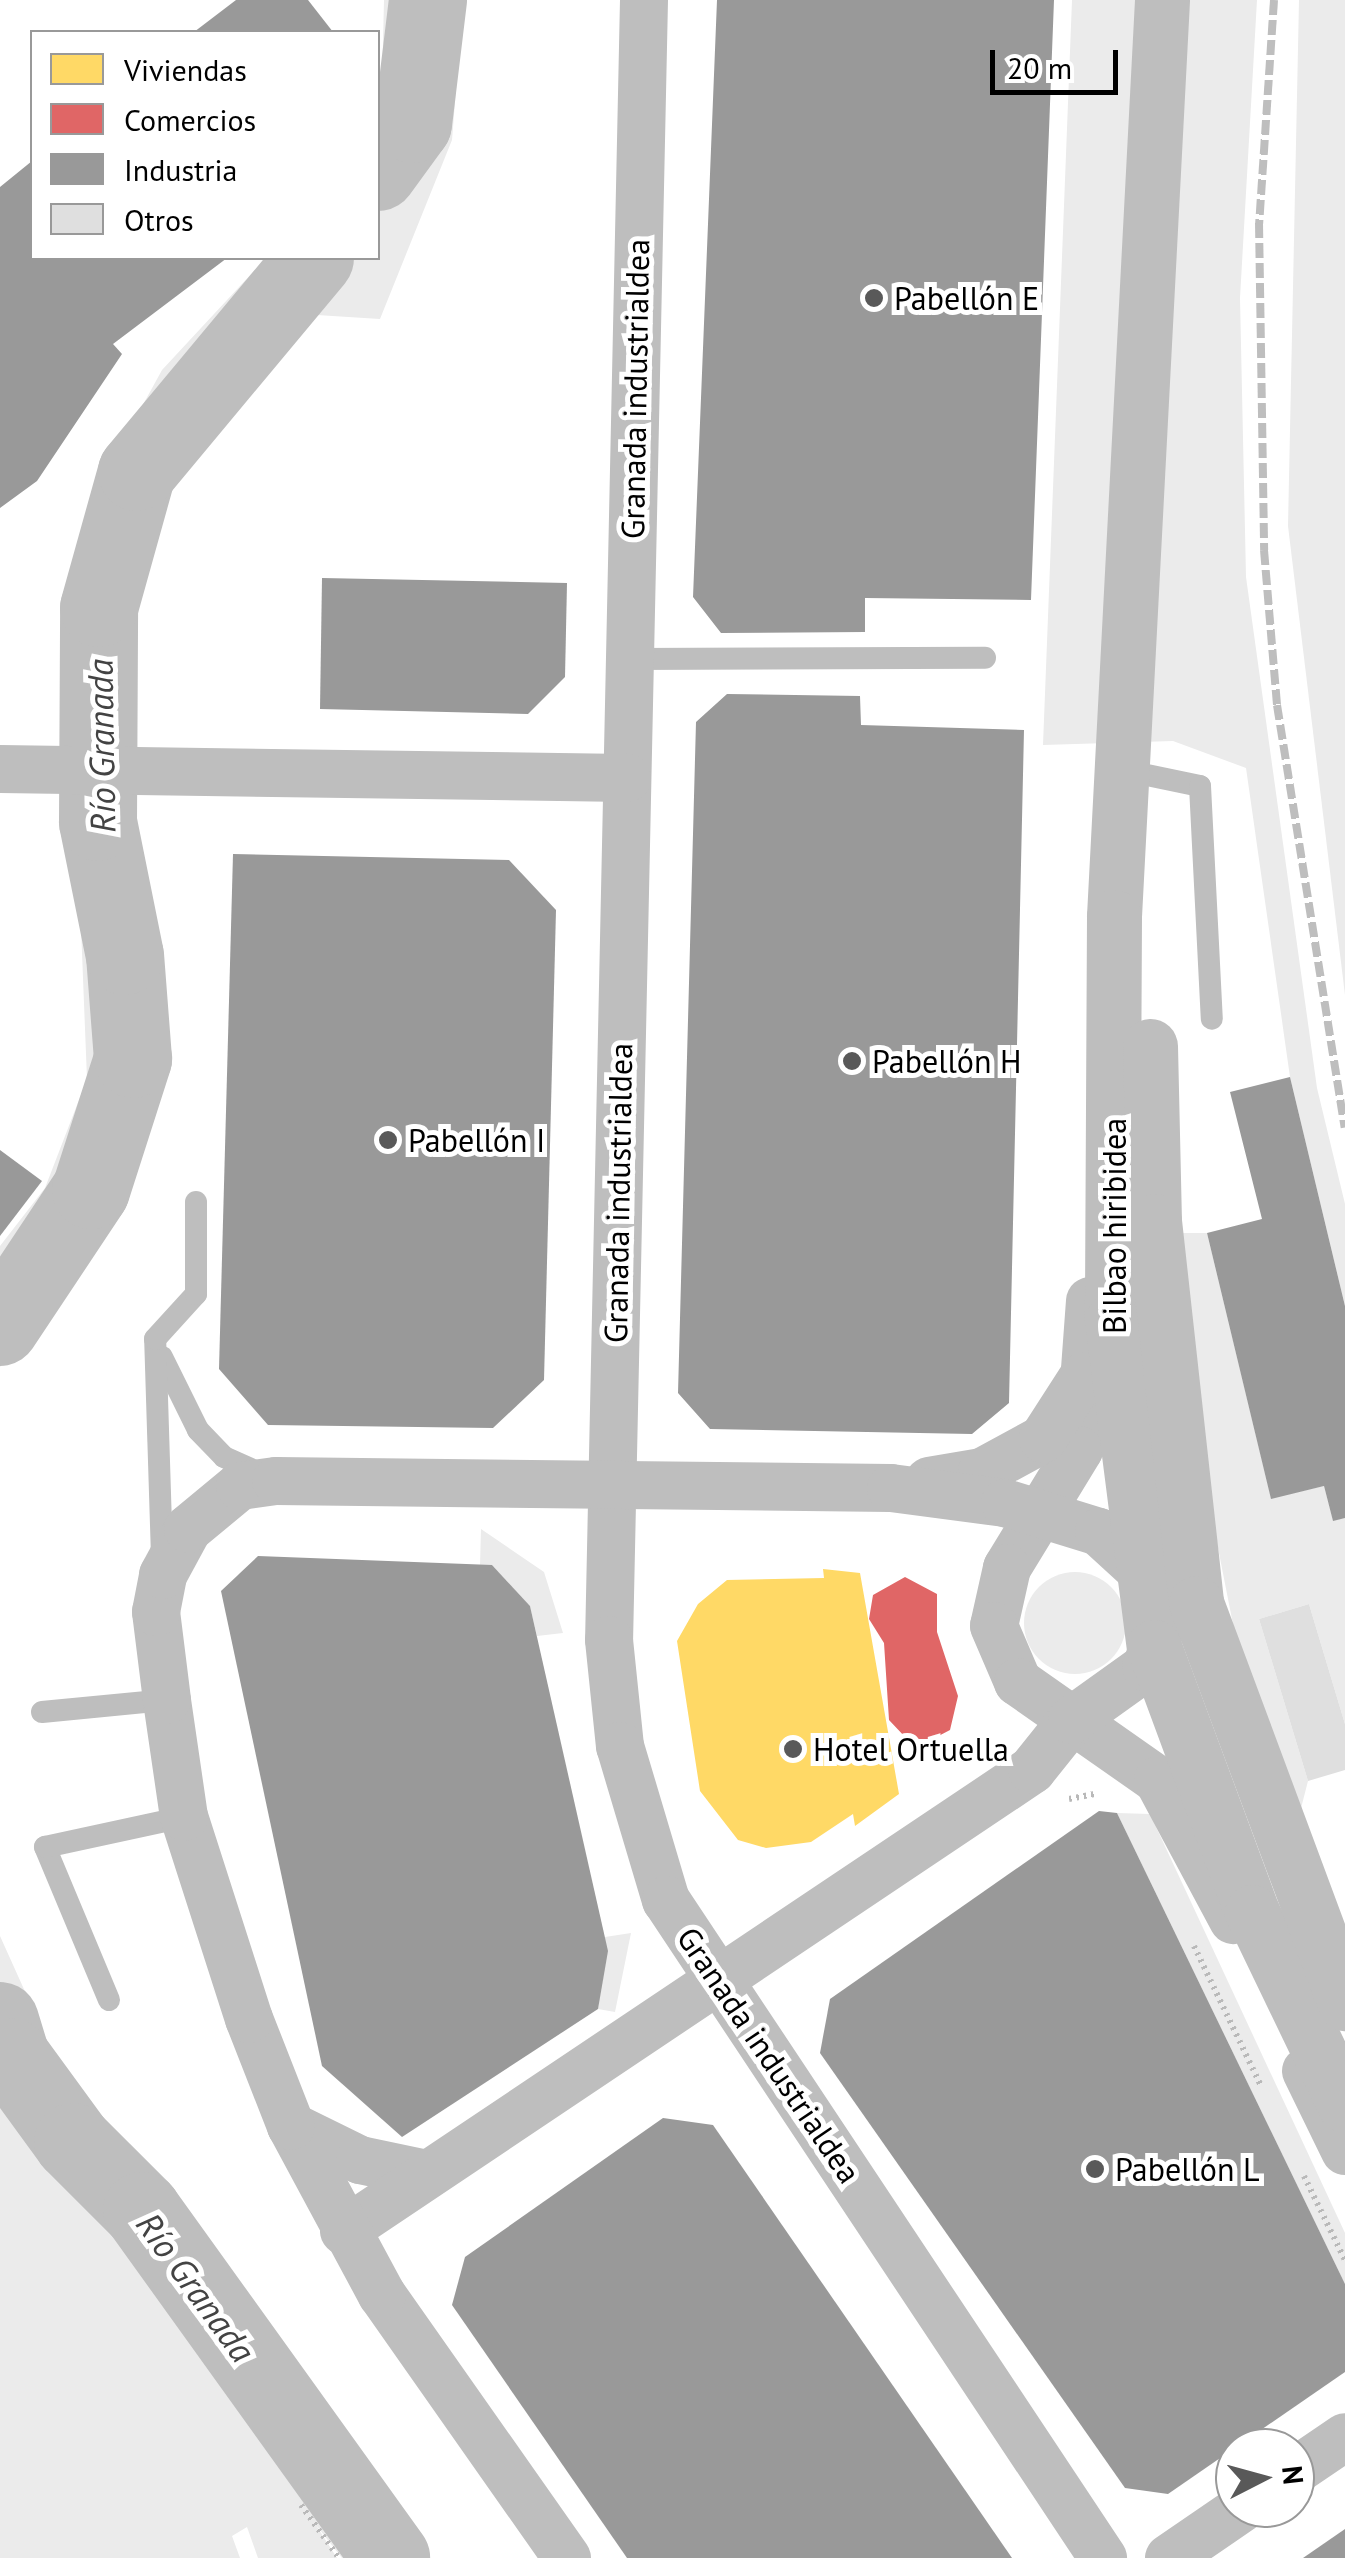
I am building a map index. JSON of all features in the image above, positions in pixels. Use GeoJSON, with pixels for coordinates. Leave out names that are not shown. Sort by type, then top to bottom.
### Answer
{"type":"FeatureCollection","features":[{"type":"Feature","properties":{"kind":"street","name":"Granada industrialdea"},"geometry":{"type":"LineString","coordinates":[[643,0],[609,1640],[620,1746],[666,1900],[1103,2558]]}},
{"type":"Feature","properties":{"kind":"street","name":"Bilbao hiribidea"},"geometry":{"type":"LineString","coordinates":[[1162,0],[1149,307],[1114,916],[1112,1321],[1152,1603],[1252,1912],[1345,2105]]}},
{"type":"Feature","properties":{"kind":"street","name":"Bilbao hiribidea"},"geometry":{"type":"LineString","coordinates":[[1149,307],[1147,775],[1154,1220],[1196,1603],[1341,1993]]}},
{"type":"Feature","properties":{"kind":"street"},"geometry":{"type":"LineString","coordinates":[[0,769],[627,778]]}},
{"type":"Feature","properties":{"kind":"street"},"geometry":{"type":"LineString","coordinates":[[1114,916],[1088,995],[1090,1360],[1079,1450],[1044,1517],[1006,1568],[994,1626],[1018,1682],[1158,1780],[1345,2151]]}},
{"type":"Feature","properties":{"kind":"street"},"geometry":{"type":"LineString","coordinates":[[344,2231],[1016,1780],[1072,1720],[1128,1684],[1152,1603],[1138,1271],[1154,1220]]}},
{"type":"Feature","properties":{"kind":"street"},"geometry":{"type":"LineString","coordinates":[[567,2558],[344,2231],[290,2126],[184,1816],[156,1612],[162,1576],[210,1506],[240,1486],[276,1481],[613,1489],[891,1488],[982,1472],[1043,1438],[1090,1360]]}},
{"type":"Feature","properties":{"kind":"street"},"geometry":{"type":"LineString","coordinates":[[891,1488],[1044,1517],[1099,1532],[1152,1603],[1280,1904],[1341,1993]]}},
{"type":"Feature","properties":{"kind":"street"},"geometry":{"type":"LineString","coordinates":[[1016,1780],[1101,1761],[1158,1780]]}},
{"type":"Feature","properties":{"kind":"street"},"geometry":{"type":"LineString","coordinates":[[290,2126],[360,2160],[427,2174]]}},
{"type":"Feature","properties":{"kind":"street"},"geometry":{"type":"LineString","coordinates":[[1315,2457],[1345,2437]]}},
{"type":"Feature","properties":{"kind":"street"},"geometry":{"type":"LineString","coordinates":[[1059,2492],[1060,2558]]}},
{"type":"Feature","properties":{"kind":"street"},"geometry":{"type":"LineString","coordinates":[[1169,2558],[1215,2526]]}},
{"type":"Feature","properties":{"kind":"lane"},"geometry":{"type":"LineString","coordinates":[[630,658],[985,658]]}},
{"type":"Feature","properties":{"kind":"lane"},"geometry":{"type":"LineString","coordinates":[[1147,775],[1200,786],[1212,1019]]}},
{"type":"Feature","properties":{"kind":"lane"},"geometry":{"type":"LineString","coordinates":[[162,1576],[155,1339],[196,1294],[196,1202]]}},
{"type":"Feature","properties":{"kind":"lane"},"geometry":{"type":"LineString","coordinates":[[155,1339],[198,1430],[224,1457],[276,1481]]}},
{"type":"Feature","properties":{"kind":"lane"},"geometry":{"type":"LineString","coordinates":[[42,1712],[167,1700]]}},
{"type":"Feature","properties":{"kind":"lane"},"geometry":{"type":"LineString","coordinates":[[108,2000],[45,1848],[184,1816]]}},
{"type":"Feature","properties":{"kind":"path"},"geometry":{"type":"LineString","coordinates":[[1016,1780],[1042,1812],[1084,1792],[1109,1796]]}},
{"type":"Feature","properties":{"kind":"path"},"geometry":{"type":"LineString","coordinates":[[1187,1932],[1272,2109]]}},
{"type":"Feature","properties":{"kind":"path"},"geometry":{"type":"LineString","coordinates":[[1298,2163],[1345,2260]]}},
{"type":"Feature","properties":{"kind":"path"},"geometry":{"type":"LineString","coordinates":[[301,2505],[339,2558]]}},
{"type":"Feature","properties":{"kind":"shaded area"},"geometry":{"type":"Polygon","coordinates":[[[384,0],[421,0],[461,26],[452,140],[380,319],[317,315],[153,495],[116,643],[164,1047],[126,1189],[0,1367],[0,1246],[45,1188],[87,1079],[70,650],[106,472],[162,370],[264,260],[380,260],[384,0]]]}},
{"type":"Feature","properties":{"kind":"shaded area"},"geometry":{"type":"Polygon","coordinates":[[[1072,0],[1257,0],[1240,298],[1246,577],[1317,1088],[1345,1204],[1345,1306],[1290,1077],[1246,768],[1173,741],[1043,745],[1072,0]]]}},
{"type":"Feature","properties":{"kind":"shaded area"},"geometry":{"type":"Polygon","coordinates":[[[1299,0],[1345,0],[1345,995],[1288,526],[1299,0]]]}},
{"type":"Feature","properties":{"kind":"shaded area"},"geometry":{"type":"Polygon","coordinates":[[[1183,1233],[1207,1233],[1271,1498],[1324,1486],[1333,1520],[1345,1518],[1345,1724],[1309,1604],[1259,1619],[1308,1781],[1299,1816],[1240,1660],[1192,1382],[1183,1233]]]}},
{"type":"Feature","properties":{"kind":"shaded area"},"geometry":{"type":"Polygon","coordinates":[[[481,1529],[544,1572],[563,1633],[537,1636],[530,1606],[492,1565],[480,1565],[481,1529]]]}},
{"type":"Feature","properties":{"kind":"shaded area"},"geometry":{"type":"Polygon","coordinates":[[[1075,1572],[1094,1576],[1111,1587],[1122,1604],[1126,1623],[1122,1642],[1111,1659],[1094,1670],[1075,1674],[1056,1670],[1039,1659],[1028,1642],[1024,1623],[1028,1604],[1039,1587],[1056,1576],[1075,1572]]]}},
{"type":"Feature","properties":{"kind":"shaded area"},"geometry":{"type":"Polygon","coordinates":[[[1117,1813],[1150,1814],[1345,2233],[1345,2284],[1117,1813]]]}},
{"type":"Feature","properties":{"kind":"shaded area"},"geometry":{"type":"Polygon","coordinates":[[[631,1933],[615,2012],[598,2009],[605,1937],[631,1933]]]}},
{"type":"Feature","properties":{"kind":"shaded area"},"geometry":{"type":"Polygon","coordinates":[[[0,1936],[59,2067],[418,2558],[342,2558],[316,2525],[337,2558],[258,2558],[247,2527],[232,2536],[240,2558],[0,2558],[0,1936]]]}},
{"type":"Feature","properties":{"kind":"building: Viviendas","name":"Hotel Ortuella"},"geometry":{"type":"Polygon","coordinates":[[[823,1569],[860,1573],[899,1794],[855,1826],[853,1814],[811,1842],[766,1848],[738,1840],[700,1791],[677,1641],[698,1604],[727,1580],[824,1578],[823,1569]]]}},
{"type":"Feature","properties":{"kind":"building: Comercios"},"geometry":{"type":"Polygon","coordinates":[[[905,1577],[937,1594],[937,1632],[958,1696],[950,1730],[929,1741],[906,1738],[889,1720],[884,1643],[869,1619],[873,1595],[905,1577]]]}},
{"type":"Feature","properties":{"kind":"building: Industria"},"geometry":{"type":"Polygon","coordinates":[[[236,0],[308,0],[331,30],[197,30],[236,0]]]}},
{"type":"Feature","properties":{"kind":"building: Industria","name":"Pabellón E"},"geometry":{"type":"Polygon","coordinates":[[[717,0],[1054,0],[1031,600],[865,598],[865,632],[721,633],[693,597],[717,0]]]}},
{"type":"Feature","properties":{"kind":"building: Industria"},"geometry":{"type":"Polygon","coordinates":[[[30,163],[30,260],[224,260],[113,344],[122,354],[37,481],[0,508],[0,187],[30,163]]]}},
{"type":"Feature","properties":{"kind":"building: Industria"},"geometry":{"type":"Polygon","coordinates":[[[322,578],[567,583],[565,677],[528,714],[320,709],[322,578]]]}},
{"type":"Feature","properties":{"kind":"building: Industria","name":"Pabellón H"},"geometry":{"type":"Polygon","coordinates":[[[727,694],[860,696],[861,725],[1024,730],[1009,1403],[972,1434],[710,1429],[678,1393],[696,722],[727,694]]]}},
{"type":"Feature","properties":{"kind":"building: Industria","name":"Pabellón I"},"geometry":{"type":"Polygon","coordinates":[[[233,854],[509,860],[556,910],[544,1380],[493,1428],[268,1425],[219,1369],[233,854]]]}},
{"type":"Feature","properties":{"kind":"building: Industria"},"geometry":{"type":"Polygon","coordinates":[[[1290,1077],[1345,1306],[1345,1518],[1333,1521],[1324,1486],[1271,1499],[1207,1233],[1262,1219],[1230,1092],[1290,1077]]]}},
{"type":"Feature","properties":{"kind":"building: Industria"},"geometry":{"type":"Polygon","coordinates":[[[0,1150],[42,1181],[0,1236],[0,1150]]]}},
{"type":"Feature","properties":{"kind":"building: Industria"},"geometry":{"type":"Polygon","coordinates":[[[258,1556],[492,1565],[530,1606],[608,1951],[598,2009],[402,2137],[322,2066],[221,1591],[258,1556]]]}},
{"type":"Feature","properties":{"kind":"building: Industria","name":"Pabellón L"},"geometry":{"type":"Polygon","coordinates":[[[1099,1811],[1117,1813],[1345,2284],[1345,2372],[1264,2428],[1215,2428],[1215,2462],[1168,2494],[1125,2488],[820,2053],[830,1999],[1099,1811]]]}},
{"type":"Feature","properties":{"kind":"building: Industria"},"geometry":{"type":"Polygon","coordinates":[[[663,2118],[713,2125],[1012,2558],[627,2558],[452,2305],[465,2257],[663,2118]]]}},
{"type":"Feature","properties":{"kind":"building: Industria"},"geometry":{"type":"Polygon","coordinates":[[[1345,2529],[1345,2558],[1303,2558],[1345,2529]]]}},
{"type":"Feature","properties":{"kind":"building: Otros"},"geometry":{"type":"Polygon","coordinates":[[[1309,1604],[1345,1724],[1345,1770],[1308,1781],[1259,1619],[1309,1604]]]}},
{"type":"Feature","properties":{"kind":"waterway","name":"Río Granada"},"geometry":{"type":"LineString","coordinates":[[380,169],[413,124],[428,0]]}},
{"type":"Feature","properties":{"kind":"waterway","name":"Río Granada"},"geometry":{"type":"LineString","coordinates":[[0,1327],[91,1190],[133,1059],[125,956],[98,822],[99,608],[137,472],[313,260]]}},
{"type":"Feature","properties":{"kind":"waterway","name":"Río Granada"},"geometry":{"type":"LineString","coordinates":[[0,2021],[11,2057],[73,2142],[142,2211],[391,2558]]}},
{"type":"Feature","properties":{"kind":"railway"},"geometry":{"type":"LineString","coordinates":[[1274,0],[1259,223],[1264,550],[1277,705],[1345,1128]]}},
{"type":"Feature","properties":{"kind":"place","name":"Pabellón E"},"geometry":{"type":"Point","coordinates":[874,298]}},
{"type":"Feature","properties":{"kind":"place","name":"Pabellón H"},"geometry":{"type":"Point","coordinates":[852,1061]}},
{"type":"Feature","properties":{"kind":"place","name":"Pabellón I"},"geometry":{"type":"Point","coordinates":[388,1140]}},
{"type":"Feature","properties":{"kind":"place","name":"Hotel Ortuella"},"geometry":{"type":"Point","coordinates":[793,1749]}},
{"type":"Feature","properties":{"kind":"place","name":"Pabellón L"},"geometry":{"type":"Point","coordinates":[1095,2169]}}]}
